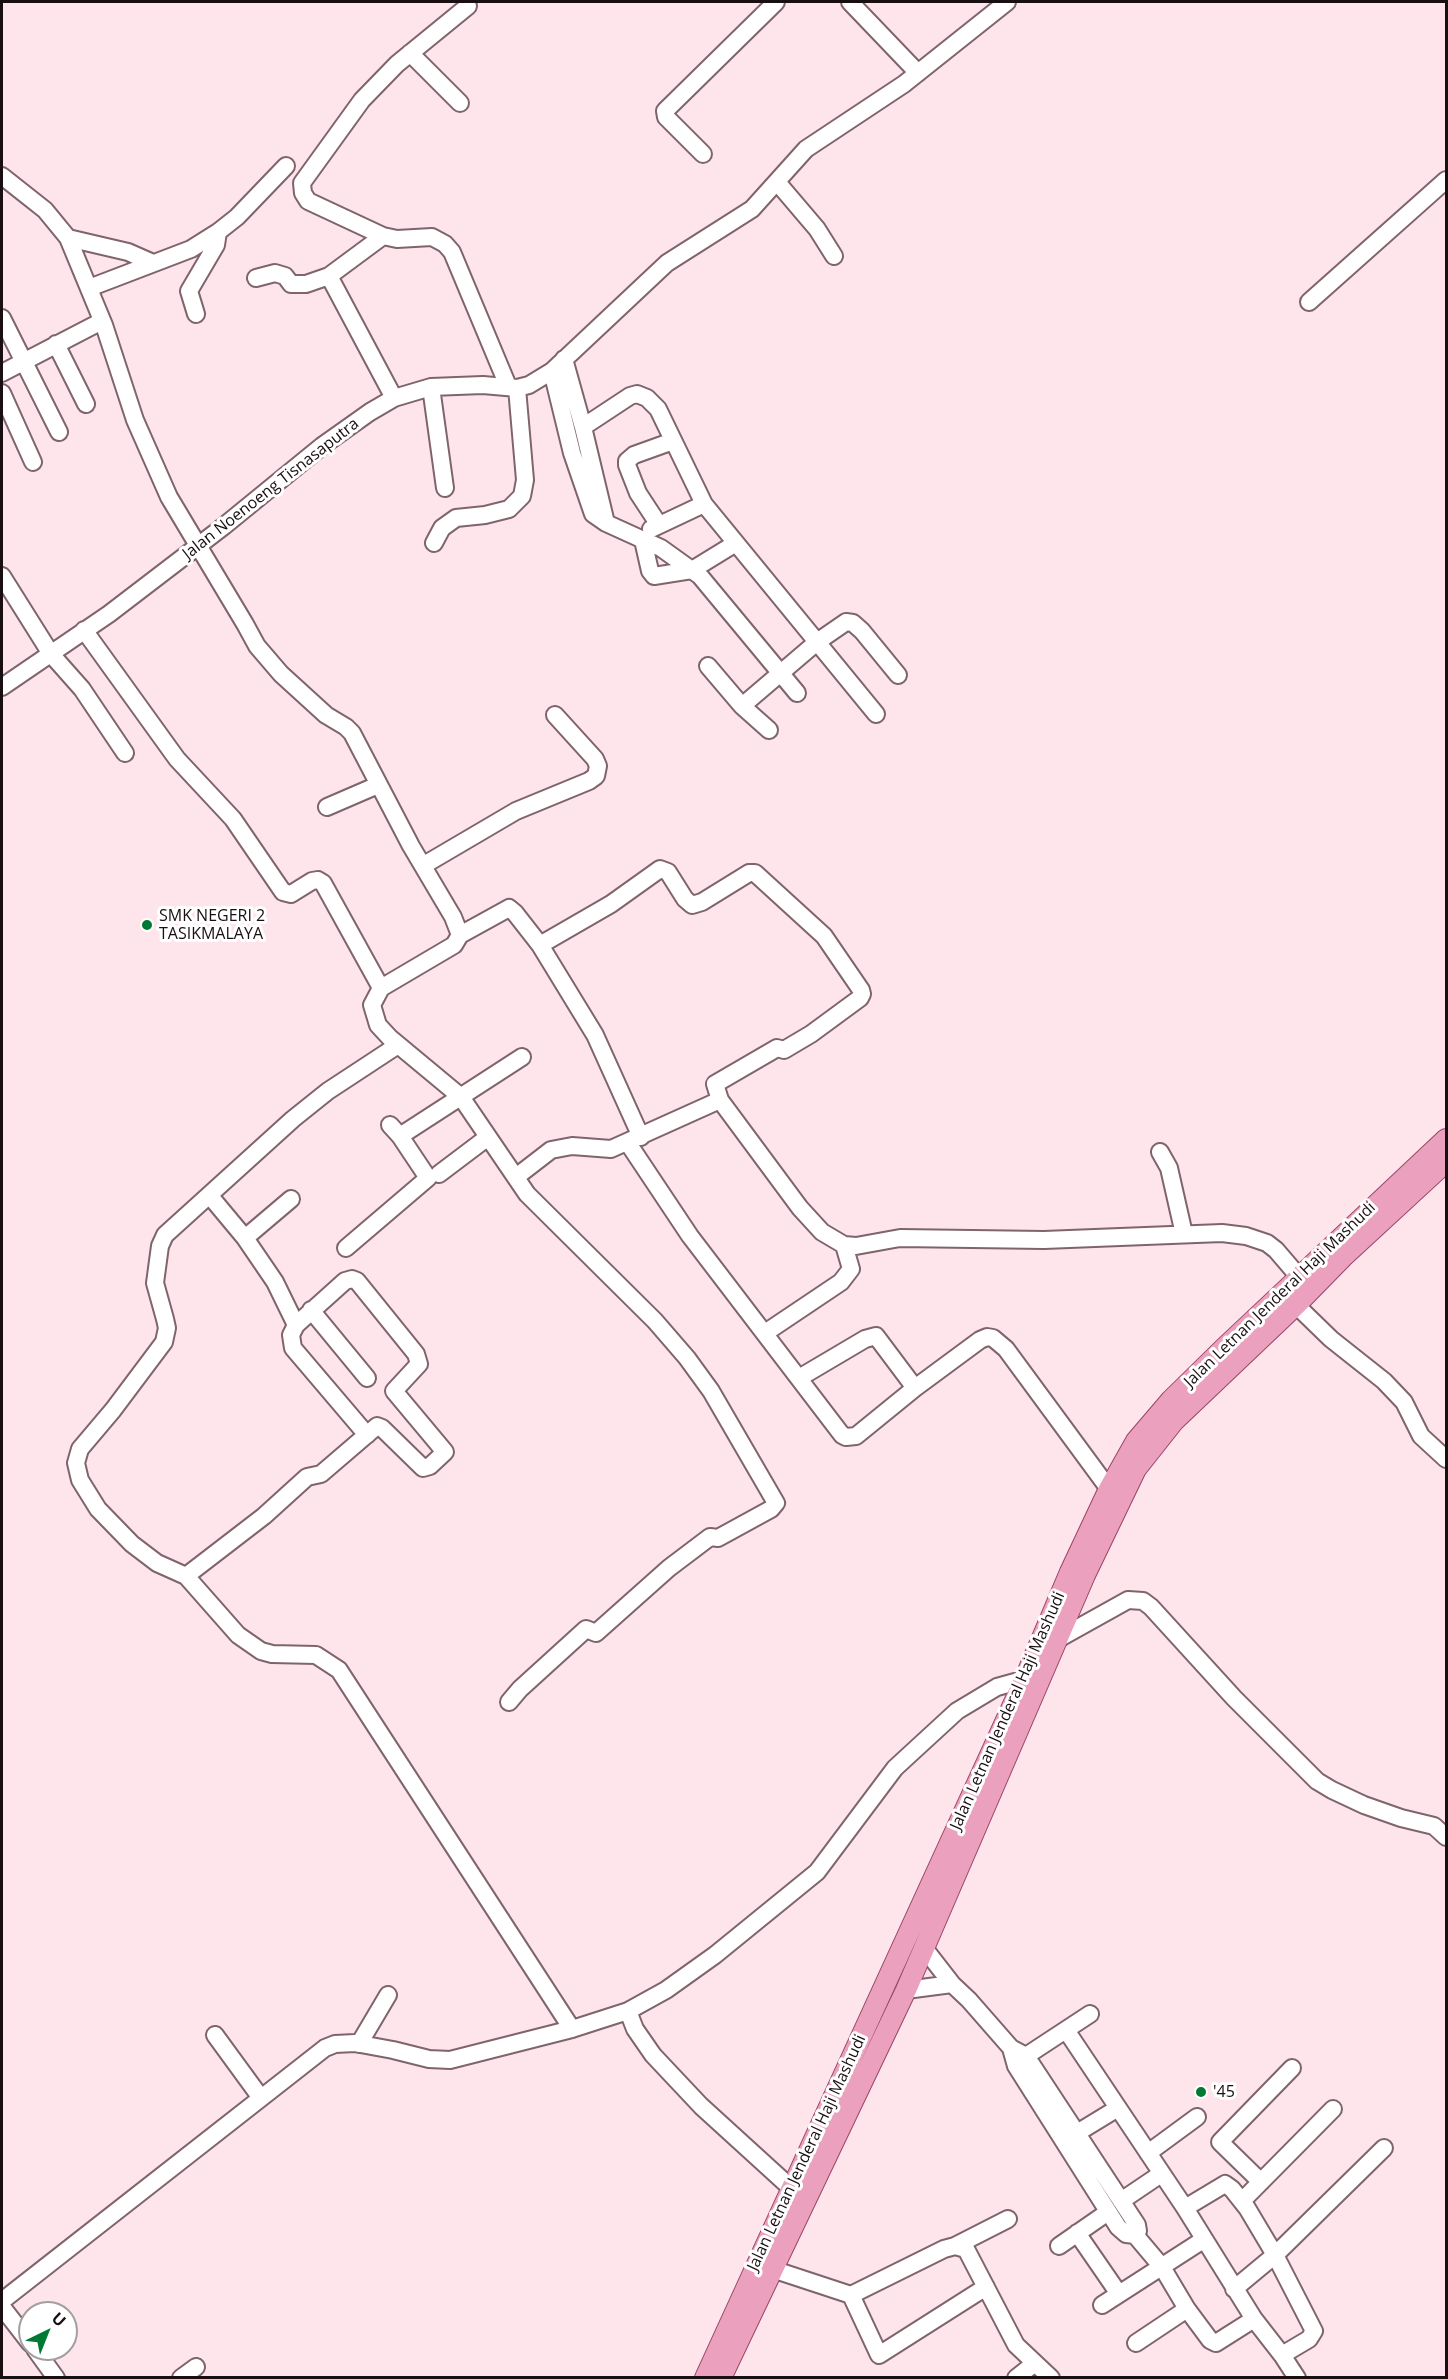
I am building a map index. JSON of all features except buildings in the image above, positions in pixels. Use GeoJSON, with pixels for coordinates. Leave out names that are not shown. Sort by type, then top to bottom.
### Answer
{"type":"FeatureCollection","features":[{"type":"Feature","properties":{"kind":"main road","name":"Jalan Letnan Jenderal Haji Mashudi"},"geometry":{"type":"LineString","coordinates":[[721,2378],[906,1990],[1085,1575],[1136,1468],[1230,1354],[1300,1278],[1446,1138]]}},
{"type":"Feature","properties":{"kind":"main road","name":"Jalan Letnan Jenderal Haji Mashudi"},"geometry":{"type":"LineString","coordinates":[[705,2378],[1023,1683],[1070,1572],[1109,1489],[1136,1442],[1156,1416],[1230,1354],[1296,1305],[1343,1257],[1446,1162]]}},
{"type":"Feature","properties":{"kind":"street"},"geometry":{"type":"LineString","coordinates":[[703,154],[666,117],[665,111],[776,2]]}},
{"type":"Feature","properties":{"kind":"street"},"geometry":{"type":"LineString","coordinates":[[850,2],[918,73]]}},
{"type":"Feature","properties":{"kind":"street","name":"Jalan Noenoeng Tisnasaputra"},"geometry":{"type":"LineString","coordinates":[[2,687],[197,547],[322,446],[394,398],[430,387],[529,385],[558,365],[667,263],[744,216],[806,149],[918,73],[1007,2]]}},
{"type":"Feature","properties":{"kind":"street"},"geometry":{"type":"LineString","coordinates":[[434,543],[442,528],[456,518],[485,515],[509,509],[522,496],[525,480],[512,387],[452,252],[445,244],[432,237],[397,239],[383,236],[308,201],[303,194],[302,183],[362,100],[410,53],[468,6]]}},
{"type":"Feature","properties":{"kind":"street"},"geometry":{"type":"LineString","coordinates":[[410,53],[460,103]]}},
{"type":"Feature","properties":{"kind":"street"},"geometry":{"type":"LineString","coordinates":[[89,288],[191,249],[237,217],[286,166]]}},
{"type":"Feature","properties":{"kind":"street"},"geometry":{"type":"LineString","coordinates":[[2,176],[45,210],[68,238],[102,321],[135,420],[169,497],[256,646],[281,674],[317,708],[352,733],[378,785],[453,917],[460,935]]}},
{"type":"Feature","properties":{"kind":"street"},"geometry":{"type":"LineString","coordinates":[[1309,302],[1446,180]]}},
{"type":"Feature","properties":{"kind":"street"},"geometry":{"type":"LineString","coordinates":[[777,182],[817,229],[834,256]]}},
{"type":"Feature","properties":{"kind":"street"},"geometry":{"type":"LineString","coordinates":[[196,314],[189,291],[216,245],[218,232]]}},
{"type":"Feature","properties":{"kind":"street"},"geometry":{"type":"LineString","coordinates":[[256,278],[275,273],[285,276],[291,285],[306,284],[329,276],[383,236]]}},
{"type":"Feature","properties":{"kind":"street"},"geometry":{"type":"LineString","coordinates":[[68,238],[128,252],[153,263]]}},
{"type":"Feature","properties":{"kind":"street"},"geometry":{"type":"LineString","coordinates":[[329,276],[394,398]]}},
{"type":"Feature","properties":{"kind":"street"},"geometry":{"type":"LineString","coordinates":[[2,318],[58,432]]}},
{"type":"Feature","properties":{"kind":"street"},"geometry":{"type":"LineString","coordinates":[[2,373],[102,321]]}},
{"type":"Feature","properties":{"kind":"street"},"geometry":{"type":"LineString","coordinates":[[56,344],[86,404]]}},
{"type":"Feature","properties":{"kind":"street"},"geometry":{"type":"LineString","coordinates":[[558,365],[583,427],[580,451]]}},
{"type":"Feature","properties":{"kind":"street"},"geometry":{"type":"LineString","coordinates":[[558,365],[588,479],[606,523],[661,548],[700,576],[797,693]]}},
{"type":"Feature","properties":{"kind":"street"},"geometry":{"type":"LineString","coordinates":[[430,387],[445,488]]}},
{"type":"Feature","properties":{"kind":"street"},"geometry":{"type":"LineString","coordinates":[[2,393],[33,462]]}},
{"type":"Feature","properties":{"kind":"street"},"geometry":{"type":"LineString","coordinates":[[583,427],[630,396],[637,394],[654,403],[704,504],[876,714]]}},
{"type":"Feature","properties":{"kind":"street"},"geometry":{"type":"LineString","coordinates":[[659,525],[638,493],[627,461],[634,455],[673,441]]}},
{"type":"Feature","properties":{"kind":"street"},"geometry":{"type":"LineString","coordinates":[[639,538],[659,525],[704,504]]}},
{"type":"Feature","properties":{"kind":"street"},"geometry":{"type":"LineString","coordinates":[[639,538],[653,575],[692,570],[736,543]]}},
{"type":"Feature","properties":{"kind":"street"},"geometry":{"type":"LineString","coordinates":[[2,576],[51,654],[82,689],[125,753]]}},
{"type":"Feature","properties":{"kind":"street"},"geometry":{"type":"LineString","coordinates":[[742,706],[817,642],[846,621],[853,623],[898,675]]}},
{"type":"Feature","properties":{"kind":"street"},"geometry":{"type":"LineString","coordinates":[[84,630],[177,759],[233,819],[283,892],[291,894],[312,880],[322,883],[381,988]]}},
{"type":"Feature","properties":{"kind":"street"},"geometry":{"type":"LineString","coordinates":[[708,666],[742,706],[769,730]]}},
{"type":"Feature","properties":{"kind":"street"},"geometry":{"type":"LineString","coordinates":[[424,866],[516,811],[596,777],[598,766],[596,759],[555,715]]}},
{"type":"Feature","properties":{"kind":"street"},"geometry":{"type":"LineString","coordinates":[[327,807],[378,785]]}},
{"type":"Feature","properties":{"kind":"street"},"geometry":{"type":"LineString","coordinates":[[540,945],[611,904],[660,869],[668,872],[685,899],[692,905],[702,902],[749,873],[755,873],[824,936],[862,994],[811,1034],[784,1050],[777,1048],[715,1084],[714,1087],[720,1100],[800,1208],[822,1232],[844,1245],[856,1246],[900,1238],[1044,1240],[1222,1233],[1257,1239],[1276,1250],[1300,1278]]}},
{"type":"Feature","properties":{"kind":"street"},"geometry":{"type":"LineString","coordinates":[[509,1702],[520,1689],[586,1629],[596,1633],[669,1568],[710,1537],[718,1538],[771,1509],[776,1503],[711,1391],[687,1358],[655,1321],[527,1194],[461,1097],[398,1045],[378,1025],[372,1005],[381,988],[454,945],[460,935],[509,908],[540,945],[595,1035],[635,1140],[690,1236],[842,1435],[856,1436],[915,1388],[987,1337],[997,1340],[1109,1489]]}},
{"type":"Feature","properties":{"kind":"street"},"geometry":{"type":"LineString","coordinates":[[398,1045],[328,1091],[302,1112],[165,1235],[160,1246],[155,1283],[165,1319],[164,1342],[113,1410],[80,1449],[76,1463],[80,1480],[98,1509],[132,1544],[157,1563],[186,1576],[238,1635],[256,1647],[272,1653],[316,1655],[339,1670],[572,2029]]}},
{"type":"Feature","properties":{"kind":"street"},"geometry":{"type":"LineString","coordinates":[[346,1248],[428,1178],[395,1131],[461,1097],[522,1057]]}},
{"type":"Feature","properties":{"kind":"street"},"geometry":{"type":"LineString","coordinates":[[516,1177],[551,1150],[561,1146],[611,1149],[720,1100]]}},
{"type":"Feature","properties":{"kind":"street"},"geometry":{"type":"LineString","coordinates":[[439,1174],[488,1137]]}},
{"type":"Feature","properties":{"kind":"street"},"geometry":{"type":"LineString","coordinates":[[1160,1152],[1168,1168],[1184,1234]]}},
{"type":"Feature","properties":{"kind":"street"},"geometry":{"type":"LineString","coordinates":[[210,1196],[245,1238],[275,1282],[296,1325]]}},
{"type":"Feature","properties":{"kind":"street"},"geometry":{"type":"LineString","coordinates":[[245,1238],[291,1199]]}},
{"type":"Feature","properties":{"kind":"street"},"geometry":{"type":"LineString","coordinates":[[765,1334],[842,1282],[850,1272],[851,1264],[844,1245]]}},
{"type":"Feature","properties":{"kind":"street"},"geometry":{"type":"LineString","coordinates":[[186,1576],[264,1516],[307,1478],[321,1474],[380,1426],[424,1469],[445,1452],[396,1394],[396,1388],[420,1361],[363,1287],[352,1279],[345,1281],[311,1310],[296,1325],[291,1335],[293,1348],[367,1435]]}},
{"type":"Feature","properties":{"kind":"street"},"geometry":{"type":"LineString","coordinates":[[1296,1305],[1331,1339],[1384,1381],[1404,1402],[1421,1436],[1446,1459]]}},
{"type":"Feature","properties":{"kind":"street"},"geometry":{"type":"LineString","coordinates":[[311,1310],[367,1378]]}},
{"type":"Feature","properties":{"kind":"street"},"geometry":{"type":"LineString","coordinates":[[799,1378],[865,1339],[876,1336],[915,1388]]}},
{"type":"Feature","properties":{"kind":"street"},"geometry":{"type":"LineString","coordinates":[[1058,1640],[1128,1600],[1143,1601],[1234,1698],[1317,1781],[1364,1805],[1434,1826],[1446,1837]]}},
{"type":"Feature","properties":{"kind":"street"},"geometry":{"type":"LineString","coordinates":[[2,2301],[325,2048],[344,2043],[359,2044],[439,2061],[572,2029],[628,2011],[666,1990],[715,1954],[817,1872],[895,1768],[957,1712],[998,1687],[1015,1682],[1023,1683]]}},
{"type":"Feature","properties":{"kind":"street"},"geometry":{"type":"LineString","coordinates":[[924,1948],[952,1984],[1018,2052],[1077,2133],[1137,2225],[1138,2231],[1135,2235]]}},
{"type":"Feature","properties":{"kind":"street"},"geometry":{"type":"LineString","coordinates":[[906,1990],[952,1984]]}},
{"type":"Feature","properties":{"kind":"street"},"geometry":{"type":"LineString","coordinates":[[359,2044],[388,1995]]}},
{"type":"Feature","properties":{"kind":"street"},"geometry":{"type":"LineString","coordinates":[[628,2011],[635,2029],[653,2055],[701,2106],[792,2188]]}},
{"type":"Feature","properties":{"kind":"street"},"geometry":{"type":"LineString","coordinates":[[1018,2052],[1066,2030],[1090,2014]]}},
{"type":"Feature","properties":{"kind":"street"},"geometry":{"type":"LineString","coordinates":[[1066,2030],[1185,2208],[1234,2289],[1297,2378]]}},
{"type":"Feature","properties":{"kind":"street"},"geometry":{"type":"LineString","coordinates":[[215,2036],[261,2098]]}},
{"type":"Feature","properties":{"kind":"street"},"geometry":{"type":"LineString","coordinates":[[1018,2052],[1016,2066],[1108,2212],[1122,2232],[1135,2235],[1162,2267],[1187,2309],[1214,2343],[1254,2319]]}},
{"type":"Feature","properties":{"kind":"street"},"geometry":{"type":"LineString","coordinates":[[1261,2182],[1220,2142],[1292,2068]]}},
{"type":"Feature","properties":{"kind":"street"},"geometry":{"type":"LineString","coordinates":[[1077,2133],[1118,2108]]}},
{"type":"Feature","properties":{"kind":"street"},"geometry":{"type":"LineString","coordinates":[[1242,2201],[1333,2109]]}},
{"type":"Feature","properties":{"kind":"street"},"geometry":{"type":"LineString","coordinates":[[1148,2153],[1197,2117]]}},
{"type":"Feature","properties":{"kind":"street"},"geometry":{"type":"LineString","coordinates":[[1234,2289],[1275,2256],[1384,2148]]}},
{"type":"Feature","properties":{"kind":"street"},"geometry":{"type":"LineString","coordinates":[[1121,2201],[1161,2174]]}},
{"type":"Feature","properties":{"kind":"street"},"geometry":{"type":"LineString","coordinates":[[1185,2208],[1225,2184],[1242,2201],[1275,2256],[1314,2331],[1309,2338],[1282,2355]]}},
{"type":"Feature","properties":{"kind":"street"},"geometry":{"type":"LineString","coordinates":[[1059,2246],[1108,2212]]}},
{"type":"Feature","properties":{"kind":"street"},"geometry":{"type":"LineString","coordinates":[[772,2269],[851,2295],[1008,2219]]}},
{"type":"Feature","properties":{"kind":"street"},"geometry":{"type":"LineString","coordinates":[[1077,2233],[1119,2294]]}},
{"type":"Feature","properties":{"kind":"street"},"geometry":{"type":"LineString","coordinates":[[1102,2305],[1203,2240]]}},
{"type":"Feature","properties":{"kind":"street"},"geometry":{"type":"LineString","coordinates":[[955,2246],[966,2249],[1016,2345],[1051,2378]]}},
{"type":"Feature","properties":{"kind":"street"},"geometry":{"type":"LineString","coordinates":[[851,2295],[879,2355],[986,2287]]}},
{"type":"Feature","properties":{"kind":"street"},"geometry":{"type":"LineString","coordinates":[[2,2307],[18,2328]]}},
{"type":"Feature","properties":{"kind":"street"},"geometry":{"type":"LineString","coordinates":[[1136,2343],[1187,2309]]}},
{"type":"Feature","properties":{"kind":"street"},"geometry":{"type":"LineString","coordinates":[[44,2361],[56,2378]]}},
{"type":"Feature","properties":{"kind":"street"},"geometry":{"type":"LineString","coordinates":[[1016,2378],[1035,2362]]}},
{"type":"Feature","properties":{"kind":"street"},"geometry":{"type":"LineString","coordinates":[[181,2378],[196,2367]]}},
{"type":"Feature","properties":{"kind":"place","name":"SMK NEGERI 2 TASIKMALAYA"},"geometry":{"type":"Point","coordinates":[147,925]}},
{"type":"Feature","properties":{"kind":"place","name":"'45"},"geometry":{"type":"Point","coordinates":[1201,2092]}}]}
